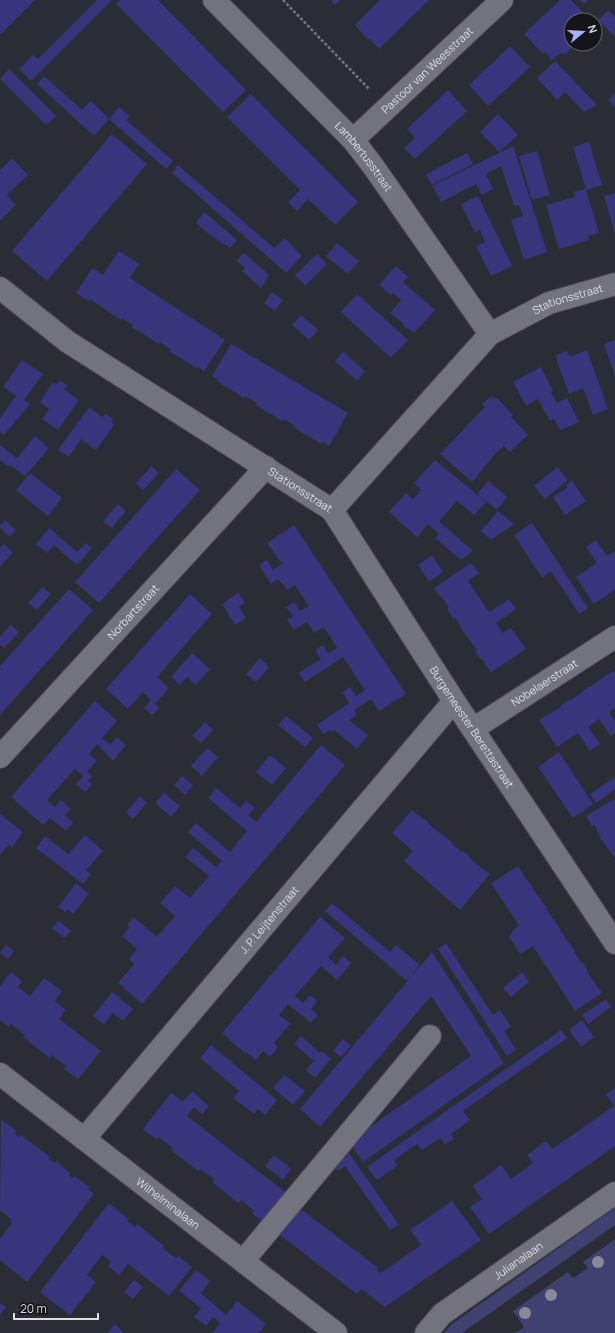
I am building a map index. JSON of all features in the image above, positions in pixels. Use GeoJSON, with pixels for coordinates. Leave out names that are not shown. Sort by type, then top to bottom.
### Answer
{"type":"FeatureCollection","features":[{"type":"Feature","properties":{"kind":"street","name":"Lambertusstraat"},"geometry":{"type":"LineString","coordinates":[[214,0],[354,140],[490,334]]}},
{"type":"Feature","properties":{"kind":"street","name":"Pastoor van Weesstraat"},"geometry":{"type":"LineString","coordinates":[[354,140],[502,0]]}},
{"type":"Feature","properties":{"kind":"street","name":"Stationsstraat"},"geometry":{"type":"LineString","coordinates":[[0,288],[68,342],[332,510],[490,334],[549,303],[615,284]]}},
{"type":"Feature","properties":{"kind":"street","name":"Norbartstraat"},"geometry":{"type":"LineString","coordinates":[[0,757],[266,467]]}},
{"type":"Feature","properties":{"kind":"street","name":"Burgemeester Berettastraat"},"geometry":{"type":"LineString","coordinates":[[332,510],[454,701],[615,943]]}},
{"type":"Feature","properties":{"kind":"street","name":"Nobelaerstraat"},"geometry":{"type":"LineString","coordinates":[[473,729],[615,637]]}},
{"type":"Feature","properties":{"kind":"street","name":"J. P. Leijtenstraat"},"geometry":{"type":"LineString","coordinates":[[84,1139],[454,701]]}},
{"type":"Feature","properties":{"kind":"street"},"geometry":{"type":"LineString","coordinates":[[243,1261],[430,1036]]}},
{"type":"Feature","properties":{"kind":"street","name":"Wilhelminalaan"},"geometry":{"type":"LineString","coordinates":[[0,1074],[334,1332]]}},
{"type":"Feature","properties":{"kind":"street","name":"Julianalaan"},"geometry":{"type":"LineString","coordinates":[[426,1333],[442,1314],[615,1192]]}},
{"type":"Feature","properties":{"kind":"path"},"geometry":{"type":"LineString","coordinates":[[283,0],[388,108]]}},
{"type":"Feature","properties":{"kind":"shaded area"},"geometry":{"type":"Polygon","coordinates":[[[615,1208],[615,1225],[462,1333],[444,1333],[452,1324],[615,1208]]]}},
{"type":"Feature","properties":{"kind":"shaded area"},"geometry":{"type":"Polygon","coordinates":[[[615,1239],[615,1333],[515,1333],[524,1327],[513,1311],[568,1272],[573,1278],[588,1268],[583,1262],[615,1239]]]}},
{"type":"Feature","properties":{"kind":"building"},"geometry":{"type":"Polygon","coordinates":[[[0,0],[35,0],[0,35],[0,0]]]}},
{"type":"Feature","properties":{"kind":"building"},"geometry":{"type":"Polygon","coordinates":[[[97,0],[112,0],[31,81],[19,69],[33,55],[38,59],[97,0]]]}},
{"type":"Feature","properties":{"kind":"building"},"geometry":{"type":"Polygon","coordinates":[[[120,0],[158,0],[246,90],[223,112],[116,4],[120,0]]]}},
{"type":"Feature","properties":{"kind":"building"},"geometry":{"type":"Polygon","coordinates":[[[331,0],[340,0],[335,5],[331,0]]]}},
{"type":"Feature","properties":{"kind":"building"},"geometry":{"type":"Polygon","coordinates":[[[380,0],[429,0],[380,48],[381,51],[370,39],[368,40],[355,25],[380,0]]]}},
{"type":"Feature","properties":{"kind":"building"},"geometry":{"type":"Polygon","coordinates":[[[560,0],[571,0],[582,12],[563,12],[563,52],[567,52],[564,55],[562,52],[552,60],[545,52],[543,54],[524,34],[560,0]]]}},
{"type":"Feature","properties":{"kind":"building"},"geometry":{"type":"Polygon","coordinates":[[[580,0],[588,0],[584,4],[580,0]]]}},
{"type":"Feature","properties":{"kind":"building"},"geometry":{"type":"Polygon","coordinates":[[[608,10],[615,17],[615,37],[603,25],[603,15],[608,10]]]}},
{"type":"Feature","properties":{"kind":"building"},"geometry":{"type":"Polygon","coordinates":[[[510,46],[530,67],[488,106],[469,85],[510,46]]]}},
{"type":"Feature","properties":{"kind":"building"},"geometry":{"type":"Polygon","coordinates":[[[555,61],[597,105],[584,112],[565,92],[557,100],[537,78],[555,61]]]}},
{"type":"Feature","properties":{"kind":"building"},"geometry":{"type":"Polygon","coordinates":[[[9,69],[56,116],[46,125],[0,79],[9,69]]]}},
{"type":"Feature","properties":{"kind":"building"},"geometry":{"type":"Polygon","coordinates":[[[44,76],[82,110],[91,101],[109,119],[94,136],[37,84],[44,76]]]}},
{"type":"Feature","properties":{"kind":"building"},"geometry":{"type":"Polygon","coordinates":[[[448,90],[467,111],[415,159],[404,148],[415,138],[407,129],[448,90]]]}},
{"type":"Feature","properties":{"kind":"building"},"geometry":{"type":"Polygon","coordinates":[[[615,93],[615,107],[608,100],[615,93]]]}},
{"type":"Feature","properties":{"kind":"building"},"geometry":{"type":"Polygon","coordinates":[[[251,94],[358,202],[335,225],[308,199],[297,211],[288,202],[300,190],[227,117],[251,94]]]}},
{"type":"Feature","properties":{"kind":"building"},"geometry":{"type":"Polygon","coordinates":[[[119,107],[130,116],[126,120],[173,161],[166,169],[109,119],[119,107]]]}},
{"type":"Feature","properties":{"kind":"building"},"geometry":{"type":"Polygon","coordinates":[[[498,114],[518,135],[499,152],[480,132],[498,114]]]}},
{"type":"Feature","properties":{"kind":"building"},"geometry":{"type":"Polygon","coordinates":[[[112,134],[147,164],[47,281],[12,251],[112,134]]]}},
{"type":"Feature","properties":{"kind":"building"},"geometry":{"type":"Polygon","coordinates":[[[589,142],[602,185],[586,190],[599,233],[588,236],[589,240],[559,249],[546,205],[575,197],[573,192],[586,189],[573,147],[589,142]]]}},
{"type":"Feature","properties":{"kind":"building"},"geometry":{"type":"Polygon","coordinates":[[[513,146],[547,252],[524,260],[511,220],[523,216],[519,205],[514,206],[501,166],[486,174],[493,189],[482,195],[476,184],[441,202],[432,186],[513,146]]]}},
{"type":"Feature","properties":{"kind":"building"},"geometry":{"type":"Polygon","coordinates":[[[537,151],[550,195],[532,200],[519,156],[537,151]]]}},
{"type":"Feature","properties":{"kind":"building"},"geometry":{"type":"Polygon","coordinates":[[[467,153],[473,164],[432,185],[426,174],[467,153]]]}},
{"type":"Feature","properties":{"kind":"building"},"geometry":{"type":"Polygon","coordinates":[[[12,158],[28,175],[7,195],[16,205],[0,221],[0,170],[12,158]]]}},
{"type":"Feature","properties":{"kind":"building"},"geometry":{"type":"Polygon","coordinates":[[[178,165],[274,248],[285,238],[302,256],[286,273],[172,173],[178,165]]]}},
{"type":"Feature","properties":{"kind":"building"},"geometry":{"type":"Polygon","coordinates":[[[615,193],[615,234],[604,196],[615,193]]]}},
{"type":"Feature","properties":{"kind":"building"},"geometry":{"type":"Polygon","coordinates":[[[478,196],[512,266],[491,276],[476,246],[485,242],[480,230],[475,233],[461,204],[478,196]]]}},
{"type":"Feature","properties":{"kind":"building"},"geometry":{"type":"Polygon","coordinates":[[[204,212],[237,240],[230,248],[210,235],[196,223],[204,212]]]}},
{"type":"Feature","properties":{"kind":"building"},"geometry":{"type":"Polygon","coordinates":[[[337,243],[359,261],[348,274],[326,256],[337,243]]]}},
{"type":"Feature","properties":{"kind":"building"},"geometry":{"type":"Polygon","coordinates":[[[119,251],[139,264],[130,278],[225,340],[204,371],[198,367],[197,369],[170,352],[171,350],[160,342],[159,344],[132,327],[133,325],[122,318],[121,320],[90,299],[88,301],[76,293],[92,268],[103,275],[119,251]]]}},
{"type":"Feature","properties":{"kind":"building"},"geometry":{"type":"Polygon","coordinates":[[[244,253],[269,275],[261,288],[242,271],[245,267],[236,261],[244,253]]]}},
{"type":"Feature","properties":{"kind":"building"},"geometry":{"type":"Polygon","coordinates":[[[317,254],[327,264],[305,286],[295,275],[317,254]]]}},
{"type":"Feature","properties":{"kind":"building"},"geometry":{"type":"Polygon","coordinates":[[[396,266],[408,277],[403,282],[435,310],[414,333],[403,326],[404,324],[390,313],[401,300],[393,293],[391,295],[379,285],[396,266]]]}},
{"type":"Feature","properties":{"kind":"building"},"geometry":{"type":"Polygon","coordinates":[[[272,292],[283,300],[275,311],[264,303],[272,292]]]}},
{"type":"Feature","properties":{"kind":"building"},"geometry":{"type":"Polygon","coordinates":[[[357,294],[408,340],[391,358],[341,312],[357,294]]]}},
{"type":"Feature","properties":{"kind":"building"},"geometry":{"type":"Polygon","coordinates":[[[301,315],[318,330],[309,340],[292,325],[301,315]]]}},
{"type":"Feature","properties":{"kind":"building"},"geometry":{"type":"Polygon","coordinates":[[[615,340],[615,377],[604,344],[615,340]]]}},
{"type":"Feature","properties":{"kind":"building"},"geometry":{"type":"Polygon","coordinates":[[[231,344],[348,413],[329,446],[323,442],[321,444],[295,428],[295,426],[284,419],[282,421],[256,405],[257,403],[245,396],[244,398],[217,381],[218,380],[212,376],[231,344]]]}},
{"type":"Feature","properties":{"kind":"building"},"geometry":{"type":"Polygon","coordinates":[[[587,350],[608,409],[593,415],[583,388],[569,394],[556,355],[567,351],[570,357],[587,350]]]}},
{"type":"Feature","properties":{"kind":"building"},"geometry":{"type":"Polygon","coordinates":[[[343,352],[365,371],[357,381],[335,361],[343,352]]]}},
{"type":"Feature","properties":{"kind":"building"},"geometry":{"type":"Polygon","coordinates":[[[22,360],[43,374],[24,400],[30,404],[4,435],[0,432],[0,418],[16,396],[3,387],[22,360]]]}},
{"type":"Feature","properties":{"kind":"building"},"geometry":{"type":"Polygon","coordinates":[[[541,367],[553,391],[551,392],[557,403],[567,398],[579,422],[560,430],[554,419],[550,421],[538,399],[526,406],[513,382],[541,367]]]}},
{"type":"Feature","properties":{"kind":"building"},"geometry":{"type":"Polygon","coordinates":[[[60,381],[67,385],[65,390],[79,400],[58,430],[42,419],[49,409],[40,402],[53,382],[56,384],[60,381]]]}},
{"type":"Feature","properties":{"kind":"building"},"geometry":{"type":"Polygon","coordinates":[[[492,396],[494,399],[496,397],[513,415],[511,417],[528,435],[510,452],[504,446],[496,453],[472,482],[440,454],[485,407],[482,404],[492,396]]]}},
{"type":"Feature","properties":{"kind":"building"},"geometry":{"type":"Polygon","coordinates":[[[89,407],[102,417],[106,414],[113,419],[112,423],[114,425],[96,450],[81,439],[69,457],[58,450],[89,407]]]}},
{"type":"Feature","properties":{"kind":"building"},"geometry":{"type":"Polygon","coordinates":[[[35,436],[49,448],[25,476],[0,460],[0,445],[17,458],[35,436]]]}},
{"type":"Feature","properties":{"kind":"building"},"geometry":{"type":"Polygon","coordinates":[[[435,460],[486,502],[474,515],[457,501],[440,520],[440,522],[473,551],[461,560],[435,538],[439,534],[428,524],[417,537],[389,512],[406,493],[413,499],[418,494],[421,490],[414,483],[435,460]]]}},
{"type":"Feature","properties":{"kind":"building"},"geometry":{"type":"Polygon","coordinates":[[[152,466],[159,473],[143,490],[136,483],[152,466]]]}},
{"type":"Feature","properties":{"kind":"building"},"geometry":{"type":"Polygon","coordinates":[[[557,467],[568,480],[545,499],[534,486],[557,467]]]}},
{"type":"Feature","properties":{"kind":"building"},"geometry":{"type":"Polygon","coordinates":[[[176,469],[200,490],[99,603],[75,582],[176,469]]]}},
{"type":"Feature","properties":{"kind":"building"},"geometry":{"type":"Polygon","coordinates":[[[30,473],[62,498],[48,516],[16,490],[30,473]]]}},
{"type":"Feature","properties":{"kind":"building"},"geometry":{"type":"Polygon","coordinates":[[[488,481],[507,497],[497,510],[477,494],[488,481]]]}},
{"type":"Feature","properties":{"kind":"building"},"geometry":{"type":"Polygon","coordinates":[[[572,481],[586,501],[565,515],[553,497],[568,487],[566,485],[572,481]]]}},
{"type":"Feature","properties":{"kind":"building"},"geometry":{"type":"Polygon","coordinates":[[[118,504],[126,511],[112,528],[103,521],[118,504]]]}},
{"type":"Feature","properties":{"kind":"building"},"geometry":{"type":"Polygon","coordinates":[[[498,511],[514,524],[491,540],[481,531],[498,511]]]}},
{"type":"Feature","properties":{"kind":"building"},"geometry":{"type":"Polygon","coordinates":[[[5,520],[16,530],[10,537],[0,528],[5,520]]]}},
{"type":"Feature","properties":{"kind":"building"},"geometry":{"type":"Polygon","coordinates":[[[532,523],[588,608],[579,614],[551,571],[542,578],[514,535],[532,523]]]}},
{"type":"Feature","properties":{"kind":"building"},"geometry":{"type":"Polygon","coordinates":[[[294,525],[406,694],[379,711],[371,699],[354,710],[357,715],[349,720],[368,735],[357,749],[334,730],[332,732],[330,730],[323,734],[317,725],[349,703],[342,692],[350,687],[356,696],[365,690],[343,657],[305,682],[299,673],[321,659],[315,650],[323,645],[328,654],[337,648],[324,627],[314,633],[307,622],[294,630],[287,620],[293,616],[286,607],[294,602],[300,611],[309,606],[295,585],[287,590],[278,579],[271,584],[259,565],[267,560],[273,570],[282,564],[267,543],[294,525]]]}},
{"type":"Feature","properties":{"kind":"building"},"geometry":{"type":"Polygon","coordinates":[[[49,528],[77,552],[86,543],[92,548],[77,565],[54,545],[47,553],[36,544],[49,528]]]}},
{"type":"Feature","properties":{"kind":"building"},"geometry":{"type":"Polygon","coordinates":[[[596,540],[607,556],[615,551],[615,589],[594,604],[576,577],[597,563],[586,547],[596,540]]]}},
{"type":"Feature","properties":{"kind":"building"},"geometry":{"type":"Polygon","coordinates":[[[4,544],[13,552],[0,567],[0,548],[4,544]]]}},
{"type":"Feature","properties":{"kind":"building"},"geometry":{"type":"Polygon","coordinates":[[[432,555],[443,572],[429,582],[418,565],[432,555]]]}},
{"type":"Feature","properties":{"kind":"building"},"geometry":{"type":"Polygon","coordinates":[[[471,563],[479,573],[468,581],[489,612],[509,599],[516,609],[496,623],[502,633],[511,628],[526,649],[490,673],[482,659],[481,660],[475,651],[477,650],[462,630],[455,617],[453,618],[447,609],[449,608],[434,588],[471,563]]]}},
{"type":"Feature","properties":{"kind":"building"},"geometry":{"type":"Polygon","coordinates":[[[43,587],[51,594],[37,610],[28,603],[43,587]]]}},
{"type":"Feature","properties":{"kind":"building"},"geometry":{"type":"Polygon","coordinates":[[[69,589],[93,610],[0,715],[0,666],[69,589]]]}},
{"type":"Feature","properties":{"kind":"building"},"geometry":{"type":"Polygon","coordinates":[[[238,593],[245,603],[239,607],[246,618],[235,625],[222,604],[238,593]]]}},
{"type":"Feature","properties":{"kind":"building"},"geometry":{"type":"Polygon","coordinates":[[[190,594],[212,614],[157,677],[169,688],[155,704],[159,708],[152,715],[144,708],[151,700],[143,692],[128,709],[106,689],[190,594]]]}},
{"type":"Feature","properties":{"kind":"building"},"geometry":{"type":"Polygon","coordinates":[[[11,625],[19,632],[4,648],[0,645],[0,637],[11,625]]]}},
{"type":"Feature","properties":{"kind":"building"},"geometry":{"type":"Polygon","coordinates":[[[192,653],[210,669],[196,685],[187,677],[180,685],[171,677],[192,653]]]}},
{"type":"Feature","properties":{"kind":"building"},"geometry":{"type":"Polygon","coordinates":[[[260,658],[269,667],[256,682],[246,674],[260,658]]]}},
{"type":"Feature","properties":{"kind":"building"},"geometry":{"type":"Polygon","coordinates":[[[615,671],[615,708],[609,712],[615,721],[615,733],[611,736],[599,719],[588,727],[600,744],[590,751],[578,733],[557,747],[539,720],[561,707],[560,706],[569,700],[570,701],[611,672],[615,671]]]}},
{"type":"Feature","properties":{"kind":"building"},"geometry":{"type":"Polygon","coordinates":[[[95,701],[117,721],[102,738],[110,745],[117,737],[126,745],[113,761],[97,744],[89,754],[97,761],[87,771],[92,776],[88,781],[92,784],[85,792],[76,784],[83,776],[75,769],[47,800],[55,807],[61,800],[71,809],[65,815],[73,823],[66,831],[50,818],[43,825],[11,797],[95,701]]]}},
{"type":"Feature","properties":{"kind":"building"},"geometry":{"type":"Polygon","coordinates":[[[286,716],[313,738],[305,747],[278,725],[286,716]]]}},
{"type":"Feature","properties":{"kind":"building"},"geometry":{"type":"Polygon","coordinates":[[[205,722],[213,730],[201,743],[192,736],[205,722]]]}},
{"type":"Feature","properties":{"kind":"building"},"geometry":{"type":"Polygon","coordinates":[[[321,745],[345,765],[142,1004],[118,983],[134,964],[129,959],[137,949],[122,936],[130,927],[127,925],[133,917],[157,937],[175,916],[160,903],[175,886],[190,898],[209,876],[185,857],[193,848],[216,867],[222,861],[188,832],[196,823],[230,852],[247,831],[208,798],[216,788],[240,808],[246,801],[255,808],[248,815],[256,822],[321,745]]]}},
{"type":"Feature","properties":{"kind":"building"},"geometry":{"type":"Polygon","coordinates":[[[207,748],[218,757],[202,776],[191,766],[207,748]]]}},
{"type":"Feature","properties":{"kind":"building"},"geometry":{"type":"Polygon","coordinates":[[[559,752],[593,804],[573,818],[538,767],[559,752]]]}},
{"type":"Feature","properties":{"kind":"building"},"geometry":{"type":"Polygon","coordinates":[[[270,755],[286,768],[272,785],[256,772],[270,755]]]}},
{"type":"Feature","properties":{"kind":"building"},"geometry":{"type":"Polygon","coordinates":[[[182,776],[193,785],[185,795],[174,785],[182,776]]]}},
{"type":"Feature","properties":{"kind":"building"},"geometry":{"type":"Polygon","coordinates":[[[615,777],[615,789],[596,803],[590,794],[615,777]]]}},
{"type":"Feature","properties":{"kind":"building"},"geometry":{"type":"Polygon","coordinates":[[[164,793],[180,806],[171,817],[155,803],[164,793]]]}},
{"type":"Feature","properties":{"kind":"building"},"geometry":{"type":"Polygon","coordinates":[[[140,796],[147,803],[133,819],[126,812],[140,796]]]}},
{"type":"Feature","properties":{"kind":"building"},"geometry":{"type":"Polygon","coordinates":[[[614,799],[615,858],[600,838],[601,837],[594,825],[592,826],[586,816],[614,799]]]}},
{"type":"Feature","properties":{"kind":"building"},"geometry":{"type":"Polygon","coordinates":[[[412,810],[424,820],[425,819],[432,827],[490,874],[460,910],[404,861],[413,851],[392,833],[412,810]]]}},
{"type":"Feature","properties":{"kind":"building"},"geometry":{"type":"Polygon","coordinates":[[[0,814],[23,832],[12,847],[9,844],[0,855],[0,814]]]}},
{"type":"Feature","properties":{"kind":"building"},"geometry":{"type":"Polygon","coordinates":[[[85,835],[103,851],[86,870],[91,874],[83,884],[36,848],[45,836],[68,854],[85,835]]]}},
{"type":"Feature","properties":{"kind":"building"},"geometry":{"type":"Polygon","coordinates":[[[518,866],[602,993],[575,1011],[533,946],[520,954],[509,937],[514,929],[519,925],[491,883],[518,866]]]}},
{"type":"Feature","properties":{"kind":"building"},"geometry":{"type":"Polygon","coordinates":[[[76,883],[89,894],[73,914],[68,909],[65,912],[58,907],[76,883]]]}},
{"type":"Feature","properties":{"kind":"building"},"geometry":{"type":"Polygon","coordinates":[[[332,903],[390,952],[396,945],[420,965],[407,981],[325,911],[332,903]]]}},
{"type":"Feature","properties":{"kind":"building"},"geometry":{"type":"Polygon","coordinates":[[[320,917],[345,938],[328,957],[336,965],[343,956],[351,963],[337,980],[321,966],[295,996],[303,1003],[310,995],[317,1001],[311,1009],[318,1015],[311,1023],[288,1004],[279,1015],[290,1024],[274,1043],[278,1047],[270,1057],[263,1051],[256,1060],[247,1053],[246,1054],[222,1033],[320,917]]]}},
{"type":"Feature","properties":{"kind":"building"},"geometry":{"type":"Polygon","coordinates":[[[59,921],[71,931],[64,938],[52,928],[59,921]]]}},
{"type":"Feature","properties":{"kind":"building"},"geometry":{"type":"Polygon","coordinates":[[[446,943],[493,1015],[500,1010],[511,1026],[504,1031],[516,1050],[507,1056],[438,949],[446,943]]]}},
{"type":"Feature","properties":{"kind":"building"},"geometry":{"type":"Polygon","coordinates":[[[6,945],[14,951],[8,959],[0,953],[6,945]]]}},
{"type":"Feature","properties":{"kind":"building"},"geometry":{"type":"Polygon","coordinates":[[[432,952],[504,1063],[363,1162],[351,1145],[362,1138],[360,1134],[471,1056],[431,996],[320,1127],[300,1109],[432,952]]]}},
{"type":"Feature","properties":{"kind":"building"},"geometry":{"type":"Polygon","coordinates":[[[11,972],[22,981],[18,987],[30,996],[44,978],[62,991],[55,1001],[66,1010],[59,1019],[101,1051],[78,1079],[64,1069],[66,1066],[52,1055],[50,1058],[23,1037],[25,1035],[11,1024],[9,1027],[0,1020],[0,986],[11,972]]]}},
{"type":"Feature","properties":{"kind":"building"},"geometry":{"type":"Polygon","coordinates":[[[522,972],[529,982],[511,997],[503,988],[522,972]]]}},
{"type":"Feature","properties":{"kind":"building"},"geometry":{"type":"Polygon","coordinates":[[[112,992],[133,1009],[123,1021],[113,1013],[104,1024],[93,1016],[112,992]]]}},
{"type":"Feature","properties":{"kind":"building"},"geometry":{"type":"Polygon","coordinates":[[[606,999],[611,1007],[588,1024],[582,1015],[606,999]]]}},
{"type":"Feature","properties":{"kind":"building"},"geometry":{"type":"Polygon","coordinates":[[[582,1020],[594,1037],[581,1047],[569,1030],[582,1020]]]}},
{"type":"Feature","properties":{"kind":"building"},"geometry":{"type":"Polygon","coordinates":[[[561,1030],[567,1038],[463,1111],[470,1120],[451,1134],[454,1139],[445,1145],[440,1138],[422,1150],[417,1144],[394,1160],[397,1166],[377,1180],[367,1167],[561,1030]]]}},
{"type":"Feature","properties":{"kind":"building"},"geometry":{"type":"Polygon","coordinates":[[[301,1036],[320,1053],[322,1051],[331,1059],[315,1078],[306,1070],[314,1061],[294,1044],[301,1036]]]}},
{"type":"Feature","properties":{"kind":"building"},"geometry":{"type":"Polygon","coordinates":[[[343,1039],[351,1046],[341,1057],[333,1051],[343,1039]]]}},
{"type":"Feature","properties":{"kind":"building"},"geometry":{"type":"Polygon","coordinates":[[[211,1045],[277,1100],[265,1115],[258,1109],[254,1114],[233,1098],[239,1091],[200,1058],[211,1045]]]}},
{"type":"Feature","properties":{"kind":"building"},"geometry":{"type":"Polygon","coordinates":[[[284,1075],[305,1091],[293,1105],[273,1088],[284,1075]]]}},
{"type":"Feature","properties":{"kind":"building"},"geometry":{"type":"Polygon","coordinates":[[[615,1088],[615,1146],[489,1234],[470,1207],[482,1199],[473,1186],[501,1165],[511,1179],[533,1163],[527,1155],[546,1141],[552,1149],[614,1106],[606,1094],[615,1088]]]}},
{"type":"Feature","properties":{"kind":"building"},"geometry":{"type":"Polygon","coordinates":[[[192,1091],[209,1106],[202,1114],[194,1107],[187,1116],[289,1195],[266,1224],[252,1213],[254,1211],[241,1200],[238,1203],[212,1182],[214,1179],[200,1169],[198,1171],[171,1150],[173,1148],[159,1137],[157,1140],[143,1129],[171,1093],[183,1102],[192,1091]]]}},
{"type":"Feature","properties":{"kind":"building"},"geometry":{"type":"Polygon","coordinates":[[[1,1119],[16,1131],[14,1133],[19,1137],[21,1135],[50,1157],[48,1159],[54,1163],[56,1161],[70,1173],[69,1175],[73,1178],[75,1176],[90,1188],[88,1190],[94,1194],[27,1282],[0,1260],[0,1239],[12,1223],[10,1220],[11,1219],[0,1210],[1,1119]]]}},
{"type":"Feature","properties":{"kind":"building"},"geometry":{"type":"Polygon","coordinates":[[[347,1150],[399,1225],[390,1230],[345,1166],[338,1171],[331,1161],[347,1150]]]}},
{"type":"Feature","properties":{"kind":"building"},"geometry":{"type":"Polygon","coordinates":[[[274,1155],[291,1169],[283,1180],[265,1166],[274,1155]]]}},
{"type":"Feature","properties":{"kind":"building"},"geometry":{"type":"Polygon","coordinates":[[[452,1201],[481,1240],[385,1307],[361,1289],[357,1294],[276,1232],[297,1206],[378,1268],[376,1270],[381,1273],[421,1245],[410,1230],[452,1201]]]}},
{"type":"Feature","properties":{"kind":"building"},"geometry":{"type":"Polygon","coordinates":[[[109,1203],[128,1219],[127,1221],[135,1227],[137,1224],[164,1246],[162,1248],[176,1258],[178,1256],[192,1267],[169,1296],[128,1264],[119,1275],[108,1266],[111,1262],[102,1255],[87,1275],[96,1282],[70,1315],[40,1292],[109,1203]]]}},
{"type":"Feature","properties":{"kind":"building"},"geometry":{"type":"Polygon","coordinates":[[[196,1270],[210,1281],[201,1293],[226,1315],[237,1301],[266,1324],[259,1333],[212,1333],[220,1323],[213,1317],[206,1326],[194,1317],[201,1308],[179,1291],[196,1270]]]}},
{"type":"Feature","properties":{"kind":"building"},"geometry":{"type":"Polygon","coordinates":[[[134,1280],[143,1287],[133,1299],[124,1292],[134,1280]]]}},
{"type":"Feature","properties":{"kind":"building"},"geometry":{"type":"Polygon","coordinates":[[[0,1303],[6,1307],[0,1315],[0,1303]]]}},
{"type":"Feature","properties":{"kind":"building"},"geometry":{"type":"Polygon","coordinates":[[[115,1324],[124,1333],[107,1333],[115,1324]]]}}]}
